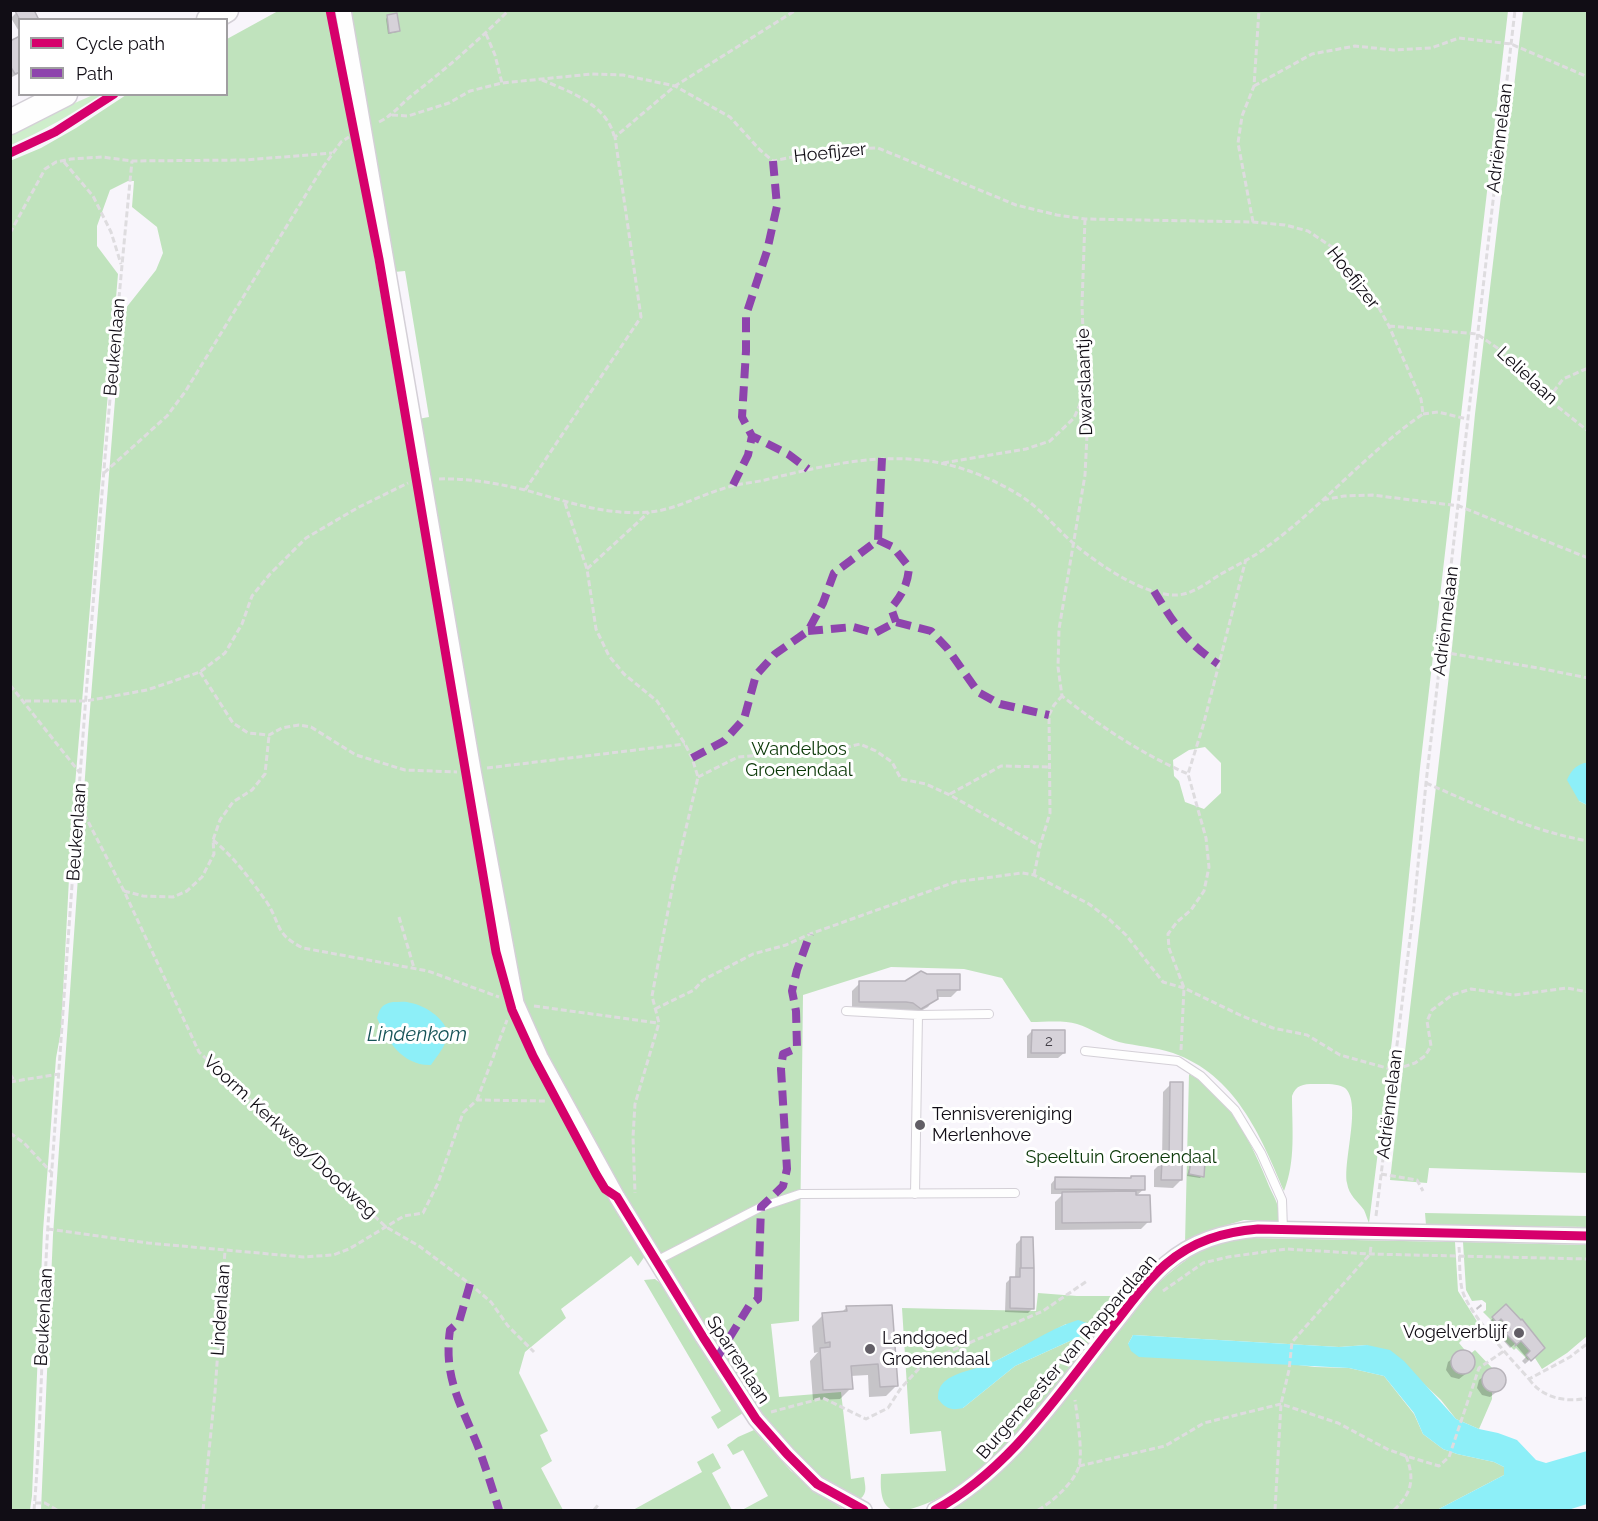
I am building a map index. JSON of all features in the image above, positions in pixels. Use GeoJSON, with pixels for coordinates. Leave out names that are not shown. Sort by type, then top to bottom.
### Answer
{"type":"FeatureCollection","features":[{"type":"Feature","properties":{"kind":"main road"},"geometry":{"type":"LineString","coordinates":[[212,18],[226,10]]}},
{"type":"Feature","properties":{"kind":"main road"},"geometry":{"type":"LineString","coordinates":[[10,122],[61,96]]}},
{"type":"Feature","properties":{"kind":"street","name":"Sparrenlaan"},"geometry":{"type":"LineString","coordinates":[[343,10],[467,768],[512,1005],[602,1171],[756,1419],[817,1484],[864,1510]]}},
{"type":"Feature","properties":{"kind":"street","name":"Burgemeester van Rappardlaan"},"geometry":{"type":"LineString","coordinates":[[935,1510],[954,1500],[987,1475],[1014,1448],[1050,1407],[1149,1282],[1166,1264],[1192,1246],[1221,1234],[1258,1229],[1587,1236]]}},
{"type":"Feature","properties":{"kind":"lane"},"geometry":{"type":"LineString","coordinates":[[846,1011],[918,1015],[989,1014]]}},
{"type":"Feature","properties":{"kind":"lane"},"geometry":{"type":"LineString","coordinates":[[915,1194],[918,1015]]}},
{"type":"Feature","properties":{"kind":"lane"},"geometry":{"type":"LineString","coordinates":[[1084,1051],[1179,1061],[1201,1076],[1235,1110],[1261,1153],[1282,1200],[1283,1230]]}},
{"type":"Feature","properties":{"kind":"lane"},"geometry":{"type":"LineString","coordinates":[[656,1261],[761,1208],[800,1194],[1015,1193]]}},
{"type":"Feature","properties":{"kind":"path"},"geometry":{"type":"LineString","coordinates":[[509,10],[486,34],[400,105],[392,115],[408,116],[449,103],[470,91],[502,83],[540,79],[592,74],[623,75],[675,86]]}},
{"type":"Feature","properties":{"kind":"path"},"geometry":{"type":"LineString","coordinates":[[615,136],[675,86],[796,10]]}},
{"type":"Feature","properties":{"kind":"path"},"geometry":{"type":"LineString","coordinates":[[1253,222],[1238,143],[1242,116],[1254,86],[1259,10]]}},
{"type":"Feature","properties":{"kind":"path"},"geometry":{"type":"LineString","coordinates":[[486,34],[495,55],[502,83]]}},
{"type":"Feature","properties":{"kind":"path"},"geometry":{"type":"LineString","coordinates":[[1254,86],[1312,54],[1354,46],[1393,50],[1431,48],[1459,39],[1511,44],[1587,77]]}},
{"type":"Feature","properties":{"kind":"path"},"geometry":{"type":"LineString","coordinates":[[525,490],[641,317],[615,136],[611,123],[597,109],[566,89],[540,79]]}},
{"type":"Feature","properties":{"kind":"path"},"geometry":{"type":"LineString","coordinates":[[352,123],[357,145]]}},
{"type":"Feature","properties":{"kind":"path"},"geometry":{"type":"LineString","coordinates":[[104,474],[167,416],[185,392],[332,153],[341,142],[355,134]]}},
{"type":"Feature","properties":{"kind":"path"},"geometry":{"type":"LineString","coordinates":[[10,233],[45,169],[56,162],[86,156],[132,161],[246,160],[332,153]]}},
{"type":"Feature","properties":{"kind":"path"},"geometry":{"type":"LineString","coordinates":[[63,161],[93,196],[111,232],[122,266]]}},
{"type":"Feature","properties":{"kind":"path"},"geometry":{"type":"LineString","coordinates":[[1548,399],[1563,379],[1587,368]]}},
{"type":"Feature","properties":{"kind":"path"},"geometry":{"type":"LineString","coordinates":[[942,463],[1026,449],[1050,441],[1074,418],[1085,394]]}},
{"type":"Feature","properties":{"kind":"path"},"geometry":{"type":"LineString","coordinates":[[24,701],[86,701],[147,690],[200,672],[225,653],[242,624],[252,596],[306,537],[359,507],[419,484],[465,478],[525,490],[565,503],[607,511],[649,512],[673,508],[698,496],[734,485],[808,469],[882,458],[911,458],[942,463],[992,480],[1022,496],[1103,566],[1154,591],[1178,595],[1199,588],[1272,543],[1394,434],[1423,414],[1438,412],[1467,419]]}},
{"type":"Feature","properties":{"kind":"path"},"geometry":{"type":"LineString","coordinates":[[1321,501],[1344,496],[1372,495],[1459,506],[1587,558]]}},
{"type":"Feature","properties":{"kind":"path"},"geometry":{"type":"LineString","coordinates":[[565,503],[587,569],[596,629],[609,656],[624,674],[657,701],[685,744],[698,777],[673,884],[652,996],[659,1023],[635,1104],[633,1137],[636,1183],[632,1220]]}},
{"type":"Feature","properties":{"kind":"path"},"geometry":{"type":"LineString","coordinates":[[587,569],[649,512]]}},
{"type":"Feature","properties":{"kind":"path"},"geometry":{"type":"LineString","coordinates":[[1179,1061],[1184,988],[1169,948],[1168,934],[1177,922],[1191,910],[1204,891],[1209,867],[1206,838],[1188,774],[1203,726],[1246,559]]}},
{"type":"Feature","properties":{"kind":"path"},"geometry":{"type":"LineString","coordinates":[[1442,652],[1587,678]]}},
{"type":"Feature","properties":{"kind":"path"},"geometry":{"type":"LineString","coordinates":[[200,672],[233,723],[248,733],[269,735],[282,728],[299,725],[311,727],[356,754],[405,770],[467,768],[685,744]]}},
{"type":"Feature","properties":{"kind":"path"},"geometry":{"type":"LineString","coordinates":[[10,685],[81,774]]}},
{"type":"Feature","properties":{"kind":"path"},"geometry":{"type":"LineString","coordinates":[[1034,875],[1050,813],[1049,715],[1062,696],[1088,717],[1126,742],[1188,774]]}},
{"type":"Feature","properties":{"kind":"path"},"geometry":{"type":"LineString","coordinates":[[124,891],[143,896],[173,897],[187,891],[202,876],[214,854],[213,840],[220,820],[234,802],[252,790],[265,774],[269,735]]}},
{"type":"Feature","properties":{"kind":"path"},"geometry":{"type":"LineString","coordinates":[[698,777],[738,757],[806,750],[824,753],[860,744],[876,751],[891,762],[901,778],[926,784],[950,795],[1040,846]]}},
{"type":"Feature","properties":{"kind":"path"},"geometry":{"type":"LineString","coordinates":[[950,795],[1000,766],[1049,767]]}},
{"type":"Feature","properties":{"kind":"path"},"geometry":{"type":"LineString","coordinates":[[1426,783],[1508,819],[1562,836],[1587,841]]}},
{"type":"Feature","properties":{"kind":"path"},"geometry":{"type":"LineString","coordinates":[[213,840],[229,853],[268,904],[275,922],[288,941],[303,948],[428,971],[512,1005],[659,1023]]}},
{"type":"Feature","properties":{"kind":"path"},"geometry":{"type":"LineString","coordinates":[[655,1009],[694,990],[703,980],[753,954],[786,945],[810,934],[955,882],[1022,873],[1034,875],[1089,904],[1126,935],[1162,982],[1184,988],[1273,1028],[1307,1035],[1340,1055],[1394,1070],[1415,1063],[1425,1056],[1431,1046],[1426,1021],[1432,1010],[1452,995],[1471,989],[1514,994],[1567,988],[1587,992]]}},
{"type":"Feature","properties":{"kind":"path"},"geometry":{"type":"LineString","coordinates":[[399,917],[414,968]]}},
{"type":"Feature","properties":{"kind":"path"},"geometry":{"type":"LineString","coordinates":[[225,1251],[303,1257],[333,1255],[349,1250],[404,1216],[423,1213],[438,1183],[463,1113],[477,1100],[512,1005]]}},
{"type":"Feature","properties":{"kind":"path"},"geometry":{"type":"LineString","coordinates":[[10,1074],[13,1082],[59,1074]]}},
{"type":"Feature","properties":{"kind":"path"},"geometry":{"type":"LineString","coordinates":[[477,1100],[552,1098]]}},
{"type":"Feature","properties":{"kind":"path"},"geometry":{"type":"LineString","coordinates":[[10,1133],[24,1143],[52,1173]]}},
{"type":"Feature","properties":{"kind":"path"},"geometry":{"type":"LineString","coordinates":[[1381,1174],[1417,1180],[1423,1191]]}},
{"type":"Feature","properties":{"kind":"path"},"geometry":{"type":"LineString","coordinates":[[1459,1233],[1462,1290],[1474,1312],[1504,1351],[1534,1386],[1558,1400],[1587,1398]]}},
{"type":"Feature","properties":{"kind":"path"},"geometry":{"type":"LineString","coordinates":[[1161,1293],[1203,1263],[1286,1249],[1370,1254],[1587,1259]]}},
{"type":"Feature","properties":{"kind":"path"},"geometry":{"type":"LineString","coordinates":[[1275,1510],[1281,1404],[1289,1370],[1292,1342],[1370,1254]]}},
{"type":"Feature","properties":{"kind":"path"},"geometry":{"type":"LineString","coordinates":[[756,1419],[778,1409],[823,1398],[866,1419],[888,1408],[900,1388],[925,1362],[1043,1311],[1087,1281]]}},
{"type":"Feature","properties":{"kind":"path"},"geometry":{"type":"LineString","coordinates":[[1529,1379],[1570,1357],[1587,1343]]}},
{"type":"Feature","properties":{"kind":"path"},"geometry":{"type":"LineString","coordinates":[[1079,1466],[1165,1446],[1204,1423],[1281,1404],[1338,1424],[1386,1449],[1439,1466],[1449,1456],[1479,1368],[1504,1351]]}},
{"type":"Feature","properties":{"kind":"path"},"geometry":{"type":"LineString","coordinates":[[1038,1510],[1050,1503],[1070,1481],[1079,1466],[1076,1400],[1070,1408]]}},
{"type":"Feature","properties":{"kind":"path"},"geometry":{"type":"LineString","coordinates":[[1394,1510],[1404,1501],[1410,1487],[1412,1471],[1406,1455]]}},
{"type":"Feature","properties":{"kind":"path"},"geometry":{"type":"LineString","coordinates":[[35,1503],[45,1503],[57,1510]]}},
{"type":"Feature","properties":{"kind":"path"},"geometry":{"type":"LineString","coordinates":[[594,1510],[598,1505]]}},
{"type":"Feature","properties":{"kind":"green space"},"geometry":{"type":"Polygon","coordinates":[[[278,11],[332,11],[494,954],[505,1001],[528,1053],[594,1175],[645,1256],[638,1266],[631,1256],[561,1309],[566,1318],[525,1352],[519,1373],[548,1431],[540,1435],[552,1461],[541,1468],[563,1510],[41,1510],[53,1235],[88,734],[122,313],[156,270],[163,253],[157,227],[132,207],[134,181],[128,181],[110,190],[97,226],[97,246],[118,274],[72,821],[61,1031],[56,1058],[43,1231],[32,1496],[30,1510],[11,1510],[10,161],[41,148],[124,96],[228,96],[228,38],[278,11]]]}},
{"type":"Feature","properties":{"kind":"green space","name":"Wandelbos Groenendaal"},"geometry":{"type":"Polygon","coordinates":[[[349,11],[1508,11],[1420,768],[1392,1040],[1369,1223],[1364,1210],[1351,1195],[1347,1183],[1352,1106],[1350,1095],[1342,1086],[1306,1084],[1298,1087],[1294,1092],[1292,1096],[1292,1156],[1284,1191],[1255,1128],[1229,1091],[1213,1076],[1195,1063],[1173,1053],[1119,1042],[1077,1024],[1031,1022],[1002,978],[964,969],[891,967],[803,995],[799,1321],[771,1324],[779,1397],[841,1392],[851,1479],[864,1477],[864,1494],[860,1499],[818,1476],[768,1425],[642,1227],[542,1047],[522,1006],[418,419],[429,417],[405,271],[394,272],[349,11]],[[1205,747],[1189,750],[1173,760],[1174,776],[1179,781],[1185,802],[1204,809],[1221,793],[1221,763],[1205,747]]]}},
{"type":"Feature","properties":{"kind":"green space"},"geometry":{"type":"Polygon","coordinates":[[[1523,11],[1587,11],[1588,763],[1584,763],[1579,801],[1587,805],[1587,1173],[1429,1168],[1427,1183],[1390,1180],[1451,658],[1475,414],[1523,11]]]}},
{"type":"Feature","properties":{"kind":"green space"},"geometry":{"type":"Polygon","coordinates":[[[91,96],[99,96],[57,122],[11,145],[11,131],[91,96]]]}},
{"type":"Feature","properties":{"kind":"green space"},"geometry":{"type":"Polygon","coordinates":[[[1189,1074],[1216,1094],[1238,1122],[1276,1200],[1278,1222],[1244,1220],[1210,1230],[1185,1243],[1189,1074]]]}},
{"type":"Feature","properties":{"kind":"green space"},"geometry":{"type":"Polygon","coordinates":[[[1425,1213],[1587,1216],[1587,1227],[1426,1225],[1425,1213]]]}},
{"type":"Feature","properties":{"kind":"green space"},"geometry":{"type":"Polygon","coordinates":[[[1253,1238],[1455,1242],[1458,1291],[1478,1323],[1459,1343],[1469,1355],[1475,1350],[1492,1368],[1492,1399],[1479,1429],[1456,1419],[1424,1384],[1367,1345],[1339,1347],[1133,1335],[1128,1344],[1315,1367],[1349,1368],[1384,1376],[1414,1414],[1423,1434],[1443,1449],[1494,1462],[1504,1467],[1504,1475],[1437,1510],[951,1510],[990,1481],[1024,1446],[1156,1285],[1202,1250],[1224,1242],[1253,1238]]]}},
{"type":"Feature","properties":{"kind":"green space"},"geometry":{"type":"Polygon","coordinates":[[[1463,1242],[1587,1245],[1587,1336],[1567,1353],[1542,1369],[1533,1355],[1528,1360],[1516,1348],[1514,1350],[1497,1333],[1500,1329],[1483,1312],[1486,1310],[1486,1303],[1482,1300],[1472,1301],[1466,1290],[1463,1242]]]}},
{"type":"Feature","properties":{"kind":"green space"},"geometry":{"type":"Polygon","coordinates":[[[655,1279],[664,1286],[743,1413],[718,1429],[711,1417],[721,1411],[644,1280],[655,1279]]]}},
{"type":"Feature","properties":{"kind":"green space"},"geometry":{"type":"Polygon","coordinates":[[[1038,1293],[1128,1296],[1030,1419],[995,1457],[954,1490],[932,1502],[907,1510],[892,1510],[887,1506],[882,1495],[881,1474],[946,1471],[941,1431],[910,1434],[902,1308],[1036,1311],[1038,1293]],[[1066,1324],[992,1363],[953,1377],[963,1408],[1015,1366],[1083,1335],[1066,1324]]]}},
{"type":"Feature","properties":{"kind":"green space"},"geometry":{"type":"Polygon","coordinates":[[[754,1430],[791,1471],[844,1510],[742,1510],[768,1496],[743,1450],[733,1455],[727,1445],[754,1430]]]}},
{"type":"Feature","properties":{"kind":"green space"},"geometry":{"type":"Polygon","coordinates":[[[713,1453],[721,1468],[712,1473],[732,1510],[633,1510],[702,1472],[697,1462],[713,1453]]]}},
{"type":"Feature","properties":{"kind":"water"},"geometry":{"type":"Polygon","coordinates":[[[1587,763],[1587,805],[1579,801],[1567,780],[1574,769],[1587,763]]]}},
{"type":"Feature","properties":{"kind":"water","name":"Lindenkom"},"geometry":{"type":"Polygon","coordinates":[[[393,1002],[407,1002],[422,1006],[442,1021],[447,1031],[446,1040],[431,1065],[421,1064],[404,1057],[386,1035],[377,1018],[382,1007],[393,1002]]]}},
{"type":"Feature","properties":{"kind":"water"},"geometry":{"type":"Polygon","coordinates":[[[1078,1320],[1087,1323],[1089,1328],[1083,1335],[1015,1366],[963,1408],[949,1408],[938,1399],[940,1388],[949,1378],[991,1363],[1078,1320]]]}},
{"type":"Feature","properties":{"kind":"water"},"geometry":{"type":"Polygon","coordinates":[[[1133,1335],[1339,1347],[1367,1345],[1390,1350],[1404,1361],[1456,1419],[1479,1429],[1517,1440],[1536,1460],[1546,1463],[1587,1451],[1587,1504],[1568,1510],[1437,1510],[1504,1475],[1504,1467],[1494,1462],[1443,1449],[1423,1434],[1414,1413],[1384,1376],[1349,1368],[1139,1357],[1131,1351],[1128,1344],[1133,1335]]]}},
{"type":"Feature","properties":{"kind":"building"},"geometry":{"type":"Polygon","coordinates":[[[34,10],[38,18],[19,18],[15,11],[34,10]]]}},
{"type":"Feature","properties":{"kind":"building"},"geometry":{"type":"Polygon","coordinates":[[[397,13],[400,31],[389,33],[387,15],[397,13]]]}},
{"type":"Feature","properties":{"kind":"building"},"geometry":{"type":"Polygon","coordinates":[[[18,37],[18,73],[15,74],[10,66],[10,41],[18,37]]]}},
{"type":"Feature","properties":{"kind":"building"},"geometry":{"type":"Polygon","coordinates":[[[921,971],[927,974],[960,974],[960,990],[937,990],[938,999],[921,1009],[913,1003],[906,1002],[859,1002],[859,981],[905,981],[921,971]]]}},
{"type":"Feature","properties":{"kind":"building"},"geometry":{"type":"Polygon","coordinates":[[[1032,1030],[1065,1030],[1065,1053],[1031,1053],[1032,1030]]]}},
{"type":"Feature","properties":{"kind":"building"},"geometry":{"type":"Polygon","coordinates":[[[1170,1082],[1183,1082],[1182,1180],[1161,1180],[1162,1161],[1169,1161],[1170,1082]]]}},
{"type":"Feature","properties":{"kind":"building"},"geometry":{"type":"Polygon","coordinates":[[[1191,1160],[1205,1162],[1204,1177],[1189,1174],[1191,1160]]]}},
{"type":"Feature","properties":{"kind":"building"},"geometry":{"type":"Polygon","coordinates":[[[1131,1176],[1145,1176],[1145,1190],[1055,1189],[1055,1177],[1131,1178],[1131,1176]]]}},
{"type":"Feature","properties":{"kind":"building"},"geometry":{"type":"Polygon","coordinates":[[[1136,1191],[1136,1195],[1150,1195],[1151,1222],[1062,1223],[1062,1192],[1136,1191]]]}},
{"type":"Feature","properties":{"kind":"building"},"geometry":{"type":"Polygon","coordinates":[[[1021,1237],[1033,1237],[1034,1268],[1021,1268],[1021,1237]]]}},
{"type":"Feature","properties":{"kind":"building"},"geometry":{"type":"Polygon","coordinates":[[[1020,1268],[1034,1268],[1034,1309],[1010,1308],[1010,1277],[1020,1277],[1020,1268]]]}},
{"type":"Feature","properties":{"kind":"building","name":"Vogelverblijf"},"geometry":{"type":"Polygon","coordinates":[[[1506,1304],[1522,1319],[1545,1348],[1531,1361],[1526,1355],[1530,1351],[1521,1341],[1515,1346],[1516,1344],[1506,1334],[1504,1335],[1510,1329],[1501,1319],[1497,1323],[1492,1317],[1506,1304]]]}},
{"type":"Feature","properties":{"kind":"building"},"geometry":{"type":"Polygon","coordinates":[[[892,1305],[898,1386],[880,1387],[878,1364],[851,1366],[853,1389],[823,1390],[820,1348],[830,1347],[830,1342],[825,1343],[822,1313],[847,1311],[846,1306],[892,1305]]]}},
{"type":"Feature","properties":{"kind":"building"},"geometry":{"type":"Polygon","coordinates":[[[1463,1350],[1468,1351],[1474,1357],[1474,1367],[1468,1373],[1463,1374],[1458,1373],[1452,1367],[1451,1362],[1452,1357],[1458,1351],[1463,1350]]]}},
{"type":"Feature","properties":{"kind":"building"},"geometry":{"type":"Polygon","coordinates":[[[1494,1368],[1499,1369],[1505,1375],[1505,1385],[1499,1391],[1494,1392],[1489,1391],[1483,1385],[1482,1380],[1483,1375],[1489,1369],[1494,1368]]]}},
{"type":"Feature","properties":{"kind":"marked path"},"geometry":{"type":"LineString","coordinates":[[773,161],[777,206],[767,251],[746,315],[742,417],[752,436],[788,454],[808,469]]}},
{"type":"Feature","properties":{"kind":"marked path"},"geometry":{"type":"LineString","coordinates":[[733,485],[748,455],[752,436]]}},
{"type":"Feature","properties":{"kind":"marked path"},"geometry":{"type":"LineString","coordinates":[[692,758],[724,741],[744,719],[756,675],[775,654],[808,631],[823,603],[834,573],[878,540],[882,458]]}},
{"type":"Feature","properties":{"kind":"marked path"},"geometry":{"type":"LineString","coordinates":[[878,540],[893,547],[909,567],[904,589],[891,608],[896,622]]}},
{"type":"Feature","properties":{"kind":"marked path"},"geometry":{"type":"LineString","coordinates":[[1154,591],[1182,632],[1197,648],[1218,664]]}},
{"type":"Feature","properties":{"kind":"marked path"},"geometry":{"type":"LineString","coordinates":[[808,631],[853,627],[875,633],[896,622],[931,631],[947,648],[978,692],[1000,704],[1049,715]]}},
{"type":"Feature","properties":{"kind":"marked path"},"geometry":{"type":"LineString","coordinates":[[717,1358],[749,1306],[758,1299],[761,1207],[783,1186],[787,1169],[781,1069],[783,1054],[797,1048],[796,1011],[792,991],[810,934]]}},
{"type":"Feature","properties":{"kind":"marked path"},"geometry":{"type":"LineString","coordinates":[[470,1284],[459,1322],[450,1330],[449,1363],[456,1392],[479,1449],[499,1510]]}},
{"type":"Feature","properties":{"kind":"cycle path"},"geometry":{"type":"LineString","coordinates":[[330,10],[379,259],[496,952],[512,1010],[533,1056],[596,1174],[605,1189],[617,1197],[756,1419],[817,1484],[864,1510]]}},
{"type":"Feature","properties":{"kind":"cycle path"},"geometry":{"type":"LineString","coordinates":[[10,153],[55,132],[111,96]]}},
{"type":"Feature","properties":{"kind":"cycle path"},"geometry":{"type":"LineString","coordinates":[[935,1510],[963,1493],[1012,1450],[1055,1401],[1133,1300],[1166,1264],[1187,1249],[1209,1239],[1233,1232],[1258,1229],[1588,1236]]}},
{"type":"Feature","properties":{"kind":"place","name":"Tennisvereniging Merlenhove"},"geometry":{"type":"Point","coordinates":[920,1125]}},
{"type":"Feature","properties":{"kind":"place","name":"Vogelverblijf"},"geometry":{"type":"Point","coordinates":[1519,1333]}},
{"type":"Feature","properties":{"kind":"place","name":"Landgoed Groenendaal"},"geometry":{"type":"Point","coordinates":[870,1349]}},
{"type":"Feature","properties":{"kind":"park label","name":"Speeltuin Groenendaal"},"geometry":{"type":"Point","coordinates":[1121,1158]}}]}
